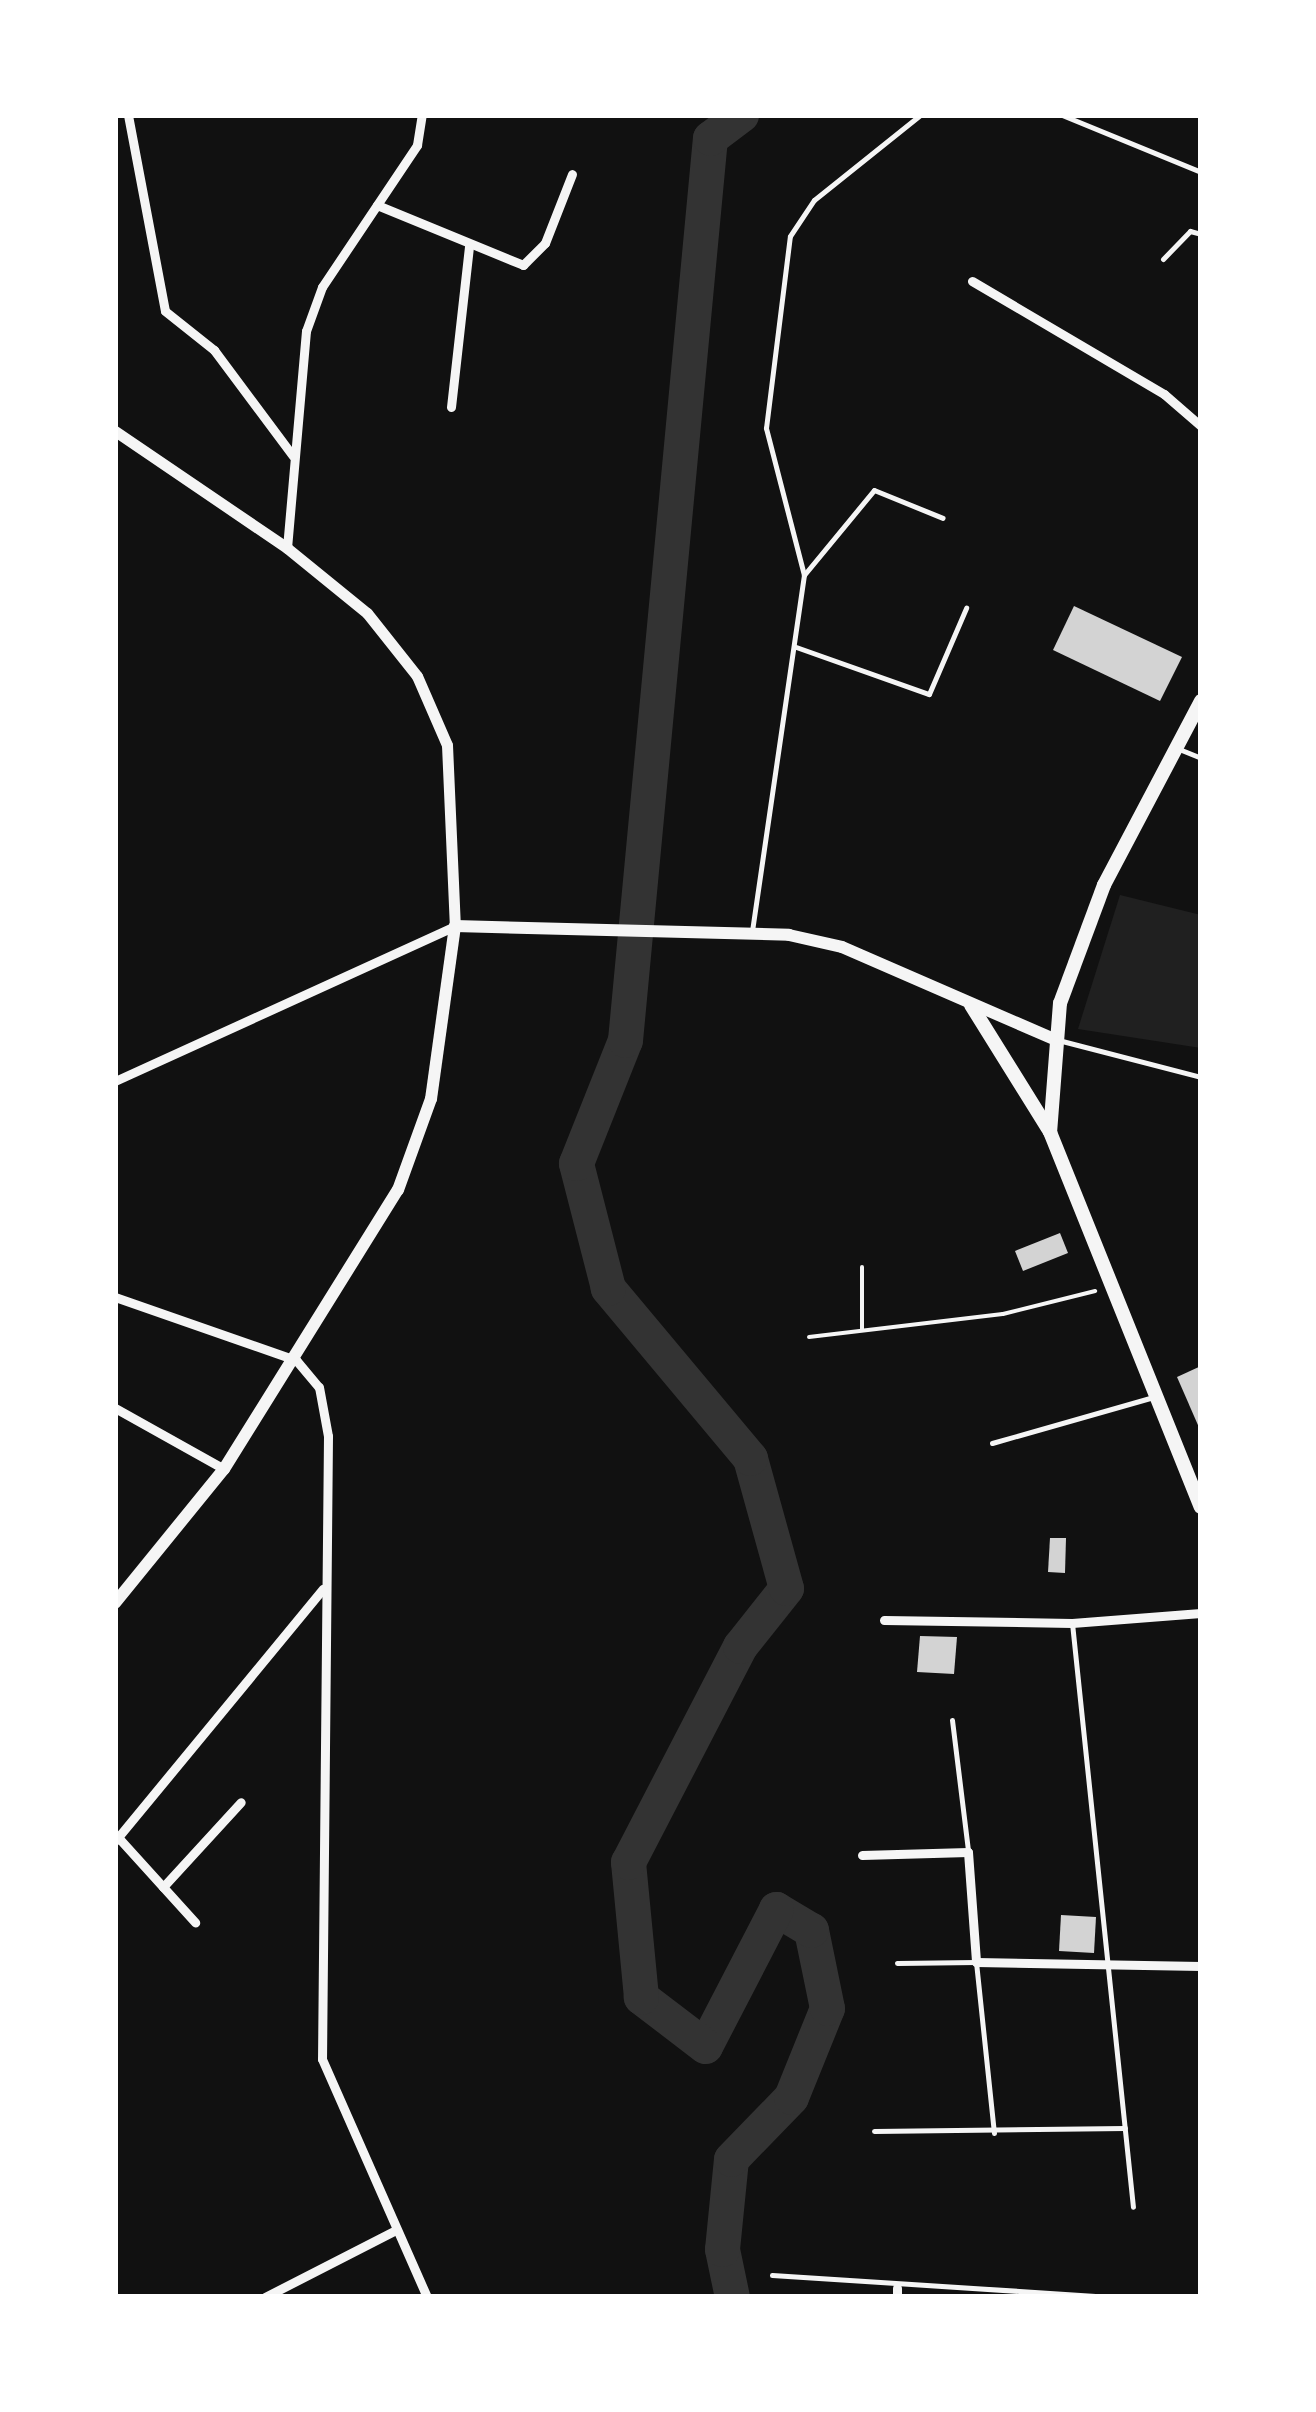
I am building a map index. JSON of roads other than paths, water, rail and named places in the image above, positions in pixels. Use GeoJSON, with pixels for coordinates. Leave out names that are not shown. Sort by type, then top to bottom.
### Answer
{"type":"FeatureCollection","features":[{"type":"Feature","properties":{"kind":"main road"},"geometry":{"type":"LineString","coordinates":[[1050,1132],[1054,1039],[1104,885],[1171,746],[1201,701]]}},
{"type":"Feature","properties":{"kind":"main road"},"geometry":{"type":"LineString","coordinates":[[115,1603],[224,1468],[296,1360],[416,1147],[450,1004],[454,926],[751,935],[842,948],[1054,1039]]}},
{"type":"Feature","properties":{"kind":"main road"},"geometry":{"type":"LineString","coordinates":[[971,1005],[1050,1132],[1109,1288],[1201,1507]]}},
{"type":"Feature","properties":{"kind":"street"},"geometry":{"type":"LineString","coordinates":[[128,115],[165,311],[214,350],[293,456]]}},
{"type":"Feature","properties":{"kind":"street"},"geometry":{"type":"LineString","coordinates":[[287,548],[306,331],[322,286],[417,145],[422,115]]}},
{"type":"Feature","properties":{"kind":"street"},"geometry":{"type":"LineString","coordinates":[[377,205],[512,266],[535,258],[572,174]]}},
{"type":"Feature","properties":{"kind":"street"},"geometry":{"type":"LineString","coordinates":[[451,407],[468,246]]}},
{"type":"Feature","properties":{"kind":"street"},"geometry":{"type":"LineString","coordinates":[[972,281],[1164,394],[1201,426]]}},
{"type":"Feature","properties":{"kind":"street"},"geometry":{"type":"LineString","coordinates":[[115,431],[287,548],[367,613],[417,676],[446,744],[454,926],[115,1081]]}},
{"type":"Feature","properties":{"kind":"street"},"geometry":{"type":"LineString","coordinates":[[115,1297],[296,1360],[325,1407],[322,2058],[427,2297]]}},
{"type":"Feature","properties":{"kind":"street"},"geometry":{"type":"LineString","coordinates":[[115,1408],[224,1468]]}},
{"type":"Feature","properties":{"kind":"street"},"geometry":{"type":"LineString","coordinates":[[194,1922],[116,1838],[323,1589]]}},
{"type":"Feature","properties":{"kind":"street"},"geometry":{"type":"LineString","coordinates":[[884,1620],[1072,1623],[1201,1613]]}},
{"type":"Feature","properties":{"kind":"street"},"geometry":{"type":"LineString","coordinates":[[163,1887],[242,1802]]}},
{"type":"Feature","properties":{"kind":"street"},"geometry":{"type":"LineString","coordinates":[[862,1854],[968,1852],[976,1962],[1201,1966]]}},
{"type":"Feature","properties":{"kind":"street"},"geometry":{"type":"LineString","coordinates":[[265,2297],[396,2230]]}},
{"type":"Feature","properties":{"kind":"lane"},"geometry":{"type":"LineString","coordinates":[[751,935],[804,575],[766,428],[790,236],[814,200],[920,115]]}},
{"type":"Feature","properties":{"kind":"lane"},"geometry":{"type":"LineString","coordinates":[[1062,115],[1201,172]]}},
{"type":"Feature","properties":{"kind":"lane"},"geometry":{"type":"LineString","coordinates":[[1163,259],[1190,231],[1201,234]]}},
{"type":"Feature","properties":{"kind":"lane"},"geometry":{"type":"LineString","coordinates":[[804,575],[874,490],[943,518]]}},
{"type":"Feature","properties":{"kind":"lane"},"geometry":{"type":"LineString","coordinates":[[796,647],[929,694],[966,608]]}},
{"type":"Feature","properties":{"kind":"lane"},"geometry":{"type":"LineString","coordinates":[[1171,746],[1201,758]]}},
{"type":"Feature","properties":{"kind":"lane"},"geometry":{"type":"LineString","coordinates":[[1054,1039],[1201,1077]]}},
{"type":"Feature","properties":{"kind":"lane"},"geometry":{"type":"LineString","coordinates":[[992,1443],[1156,1396]]}},
{"type":"Feature","properties":{"kind":"lane"},"geometry":{"type":"LineString","coordinates":[[1072,1623],[1112,1965],[1134,2207]]}},
{"type":"Feature","properties":{"kind":"lane"},"geometry":{"type":"LineString","coordinates":[[952,1720],[968,1852]]}},
{"type":"Feature","properties":{"kind":"lane"},"geometry":{"type":"LineString","coordinates":[[897,1964],[976,1962],[994,2133]]}},
{"type":"Feature","properties":{"kind":"lane"},"geometry":{"type":"LineString","coordinates":[[874,2131],[994,2133],[1125,2128]]}},
{"type":"Feature","properties":{"kind":"lane"},"geometry":{"type":"LineString","coordinates":[[772,2275],[897,2292],[1114,2297]]}},
{"type":"Feature","properties":{"kind":"waterway"},"geometry":{"type":"LineString","coordinates":[[732,2297],[722,2249],[731,2159],[791,2097],[827,2008],[811,1930],[776,1909],[705,2046],[641,1997],[628,1862],[740,1646],[786,1588],[750,1458],[608,1288],[576,1163],[625,1040],[710,138],[741,115]]}}]}
